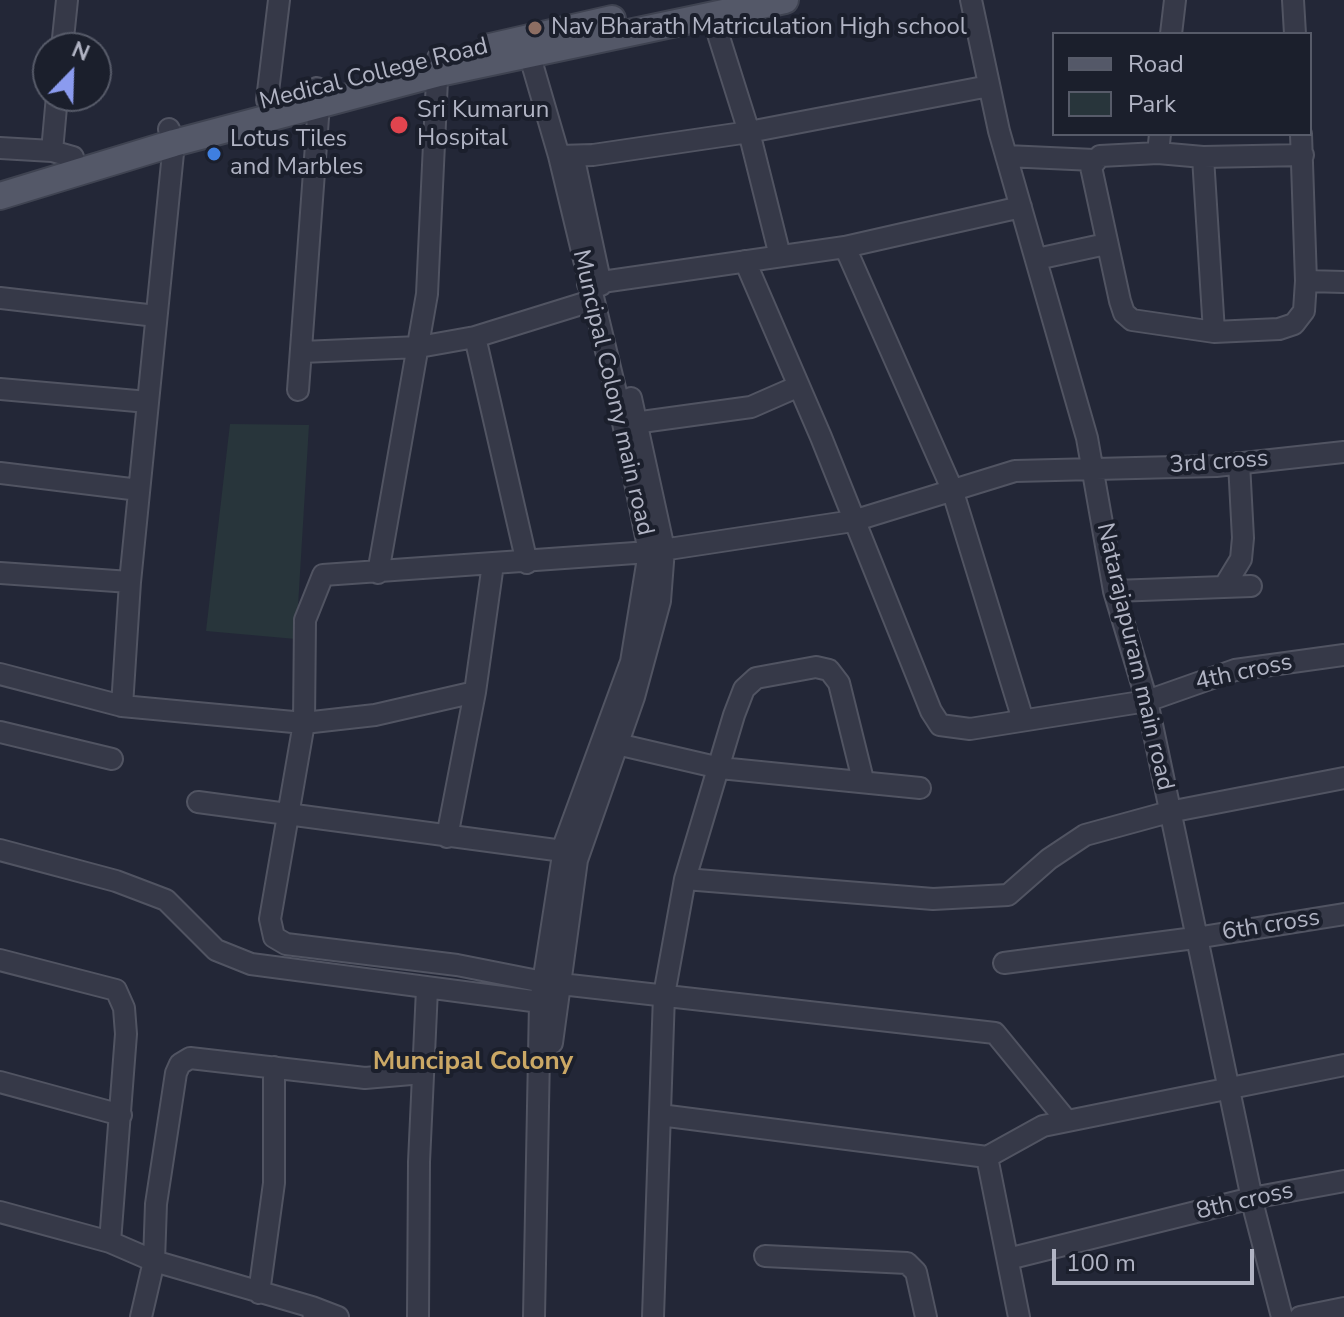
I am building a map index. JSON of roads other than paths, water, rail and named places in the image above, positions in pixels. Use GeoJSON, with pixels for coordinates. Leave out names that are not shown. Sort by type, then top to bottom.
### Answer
{"type":"FeatureCollection","features":[{"type":"Feature","properties":{"kind":"main road","name":"Medical College Road"},"geometry":{"type":"LineString","coordinates":[[0,179],[62,154],[172,136],[438,66],[533,49],[708,8],[785,0]]}},
{"type":"Feature","properties":{"kind":"main road","name":"Medical College Road"},"geometry":{"type":"LineString","coordinates":[[0,196],[267,100],[318,96]]}},
{"type":"Feature","properties":{"kind":"street"},"geometry":{"type":"LineString","coordinates":[[64,32],[67,0]]}},
{"type":"Feature","properties":{"kind":"street"},"geometry":{"type":"LineString","coordinates":[[267,100],[279,0]]}},
{"type":"Feature","properties":{"kind":"street","name":"Natarajapuram main road"},"geometry":{"type":"LineString","coordinates":[[971,0],[1006,156],[1093,469],[1114,591],[1147,701],[1252,1198],[1282,1317]]}},
{"type":"Feature","properties":{"kind":"street"},"geometry":{"type":"LineString","coordinates":[[1171,32],[1175,0]]}},
{"type":"Feature","properties":{"kind":"street"},"geometry":{"type":"LineString","coordinates":[[1293,0],[1295,32]]}},
{"type":"Feature","properties":{"kind":"street"},"geometry":{"type":"LineString","coordinates":[[708,8],[749,132],[780,256]]}},
{"type":"Feature","properties":{"kind":"street","name":"Muncipal Colony main road"},"geometry":{"type":"LineString","coordinates":[[533,49],[566,156],[593,289],[630,424],[657,551],[610,743],[563,851],[548,989],[534,1317]]}},
{"type":"Feature","properties":{"kind":"street"},"geometry":{"type":"LineString","coordinates":[[378,573],[427,294],[438,66]]}},
{"type":"Feature","properties":{"kind":"street"},"geometry":{"type":"LineString","coordinates":[[566,156],[749,132],[989,86]]}},
{"type":"Feature","properties":{"kind":"street"},"geometry":{"type":"LineString","coordinates":[[298,390],[318,96]]}},
{"type":"Feature","properties":{"kind":"street"},"geometry":{"type":"LineString","coordinates":[[0,148],[62,154],[58,112]]}},
{"type":"Feature","properties":{"kind":"street"},"geometry":{"type":"LineString","coordinates":[[122,706],[130,582],[172,136]]}},
{"type":"Feature","properties":{"kind":"street"},"geometry":{"type":"LineString","coordinates":[[1006,156],[1094,160],[1159,143],[1203,157],[1302,144],[1304,311],[1294,324],[1279,329],[1214,332],[1132,320],[1124,313],[1106,244],[1093,180],[1094,160]]}},
{"type":"Feature","properties":{"kind":"street"},"geometry":{"type":"LineString","coordinates":[[1203,157],[1214,332]]}},
{"type":"Feature","properties":{"kind":"street"},"geometry":{"type":"LineString","coordinates":[[302,352],[419,347],[475,337],[593,289],[745,261],[845,247],[1021,207]]}},
{"type":"Feature","properties":{"kind":"street"},"geometry":{"type":"LineString","coordinates":[[1037,259],[1106,244]]}},
{"type":"Feature","properties":{"kind":"street"},"geometry":{"type":"LineString","coordinates":[[845,247],[952,489],[1023,720]]}},
{"type":"Feature","properties":{"kind":"street"},"geometry":{"type":"LineString","coordinates":[[745,261],[853,521]]}},
{"type":"Feature","properties":{"kind":"street"},"geometry":{"type":"LineString","coordinates":[[1306,281],[1344,282]]}},
{"type":"Feature","properties":{"kind":"street"},"geometry":{"type":"LineString","coordinates":[[0,298],[156,316]]}},
{"type":"Feature","properties":{"kind":"street"},"geometry":{"type":"LineString","coordinates":[[475,337],[527,563]]}},
{"type":"Feature","properties":{"kind":"street"},"geometry":{"type":"LineString","coordinates":[[630,424],[751,407],[799,386]]}},
{"type":"Feature","properties":{"kind":"street"},"geometry":{"type":"LineString","coordinates":[[0,389],[148,402]]}},
{"type":"Feature","properties":{"kind":"street","name":"3rd cross"},"geometry":{"type":"LineString","coordinates":[[304,723],[305,620],[323,575],[527,563],[657,551],[853,521],[1015,471],[1239,463],[1344,452]]}},
{"type":"Feature","properties":{"kind":"street"},"geometry":{"type":"LineString","coordinates":[[1224,587],[1241,559],[1243,538],[1239,463]]}},
{"type":"Feature","properties":{"kind":"street"},"geometry":{"type":"LineString","coordinates":[[0,473],[139,490]]}},
{"type":"Feature","properties":{"kind":"street","name":"4th cross"},"geometry":{"type":"LineString","coordinates":[[853,521],[931,711],[940,725],[970,729],[1147,701],[1235,670],[1344,655]]}},
{"type":"Feature","properties":{"kind":"street"},"geometry":{"type":"LineString","coordinates":[[447,837],[475,692],[493,564]]}},
{"type":"Feature","properties":{"kind":"street"},"geometry":{"type":"LineString","coordinates":[[0,573],[130,582]]}},
{"type":"Feature","properties":{"kind":"street"},"geometry":{"type":"LineString","coordinates":[[1114,591],[1251,586]]}},
{"type":"Feature","properties":{"kind":"street"},"geometry":{"type":"LineString","coordinates":[[653,1317],[664,995],[685,879],[744,689],[756,678],[816,667],[829,670],[839,683],[863,780]]}},
{"type":"Feature","properties":{"kind":"street"},"geometry":{"type":"LineString","coordinates":[[0,674],[122,706],[304,723],[375,715],[475,692]]}},
{"type":"Feature","properties":{"kind":"street"},"geometry":{"type":"LineString","coordinates":[[304,723],[270,919],[274,937],[286,944],[457,965],[548,989]]}},
{"type":"Feature","properties":{"kind":"street"},"geometry":{"type":"LineString","coordinates":[[0,732],[112,759]]}},
{"type":"Feature","properties":{"kind":"street"},"geometry":{"type":"LineString","coordinates":[[545,1317],[550,1071],[548,989],[577,860],[610,743],[720,768],[920,788]]}},
{"type":"Feature","properties":{"kind":"street"},"geometry":{"type":"LineString","coordinates":[[685,879],[933,899],[1008,895],[1049,859],[1085,835],[1169,812],[1344,778]]}},
{"type":"Feature","properties":{"kind":"street"},"geometry":{"type":"LineString","coordinates":[[198,802],[563,851]]}},
{"type":"Feature","properties":{"kind":"street"},"geometry":{"type":"LineString","coordinates":[[0,850],[116,881],[166,900],[216,950],[251,964],[427,989],[548,989],[664,995],[995,1033],[1067,1121]]}},
{"type":"Feature","properties":{"kind":"street","name":"6th cross"},"geometry":{"type":"LineString","coordinates":[[1004,963],[1198,938],[1344,914]]}},
{"type":"Feature","properties":{"kind":"street"},"geometry":{"type":"LineString","coordinates":[[0,960],[116,990],[124,1008],[126,1034],[110,1242]]}},
{"type":"Feature","properties":{"kind":"street"},"geometry":{"type":"LineString","coordinates":[[418,1317],[427,989]]}},
{"type":"Feature","properties":{"kind":"street"},"geometry":{"type":"LineString","coordinates":[[141,1317],[154,1261],[156,1204],[180,1064],[190,1058],[365,1078],[423,1073]]}},
{"type":"Feature","properties":{"kind":"street"},"geometry":{"type":"LineString","coordinates":[[660,1115],[987,1157],[1043,1126],[1344,1065]]}},
{"type":"Feature","properties":{"kind":"street"},"geometry":{"type":"LineString","coordinates":[[259,1293],[274,1183],[274,1067]]}},
{"type":"Feature","properties":{"kind":"street"},"geometry":{"type":"LineString","coordinates":[[0,1082],[121,1115]]}},
{"type":"Feature","properties":{"kind":"street"},"geometry":{"type":"LineString","coordinates":[[987,1157],[1019,1317]]}},
{"type":"Feature","properties":{"kind":"street","name":"8th cross"},"geometry":{"type":"LineString","coordinates":[[1008,1259],[1252,1198],[1344,1181]]}},
{"type":"Feature","properties":{"kind":"street"},"geometry":{"type":"LineString","coordinates":[[0,1212],[110,1242],[154,1261],[313,1312],[338,1317]]}},
{"type":"Feature","properties":{"kind":"street"},"geometry":{"type":"LineString","coordinates":[[765,1256],[907,1263],[916,1272],[926,1317]]}},
{"type":"Feature","properties":{"kind":"street"},"geometry":{"type":"LineString","coordinates":[[1300,1317],[1344,1308]]}},
{"type":"Feature","properties":{"kind":"place","name":"Nav Bharath Matriculation High school"},"geometry":{"type":"Point","coordinates":[535,28]}},
{"type":"Feature","properties":{"kind":"place","name":"Sri Kumarun Hospital"},"geometry":{"type":"Point","coordinates":[399,125]}},
{"type":"Feature","properties":{"kind":"place","name":"Lotus Tiles and Marbles"},"geometry":{"type":"Point","coordinates":[214,154]}},
{"type":"Feature","properties":{"kind":"district","name":"Muncipal Colony"},"geometry":{"type":"Point","coordinates":[473,1063]}}]}
